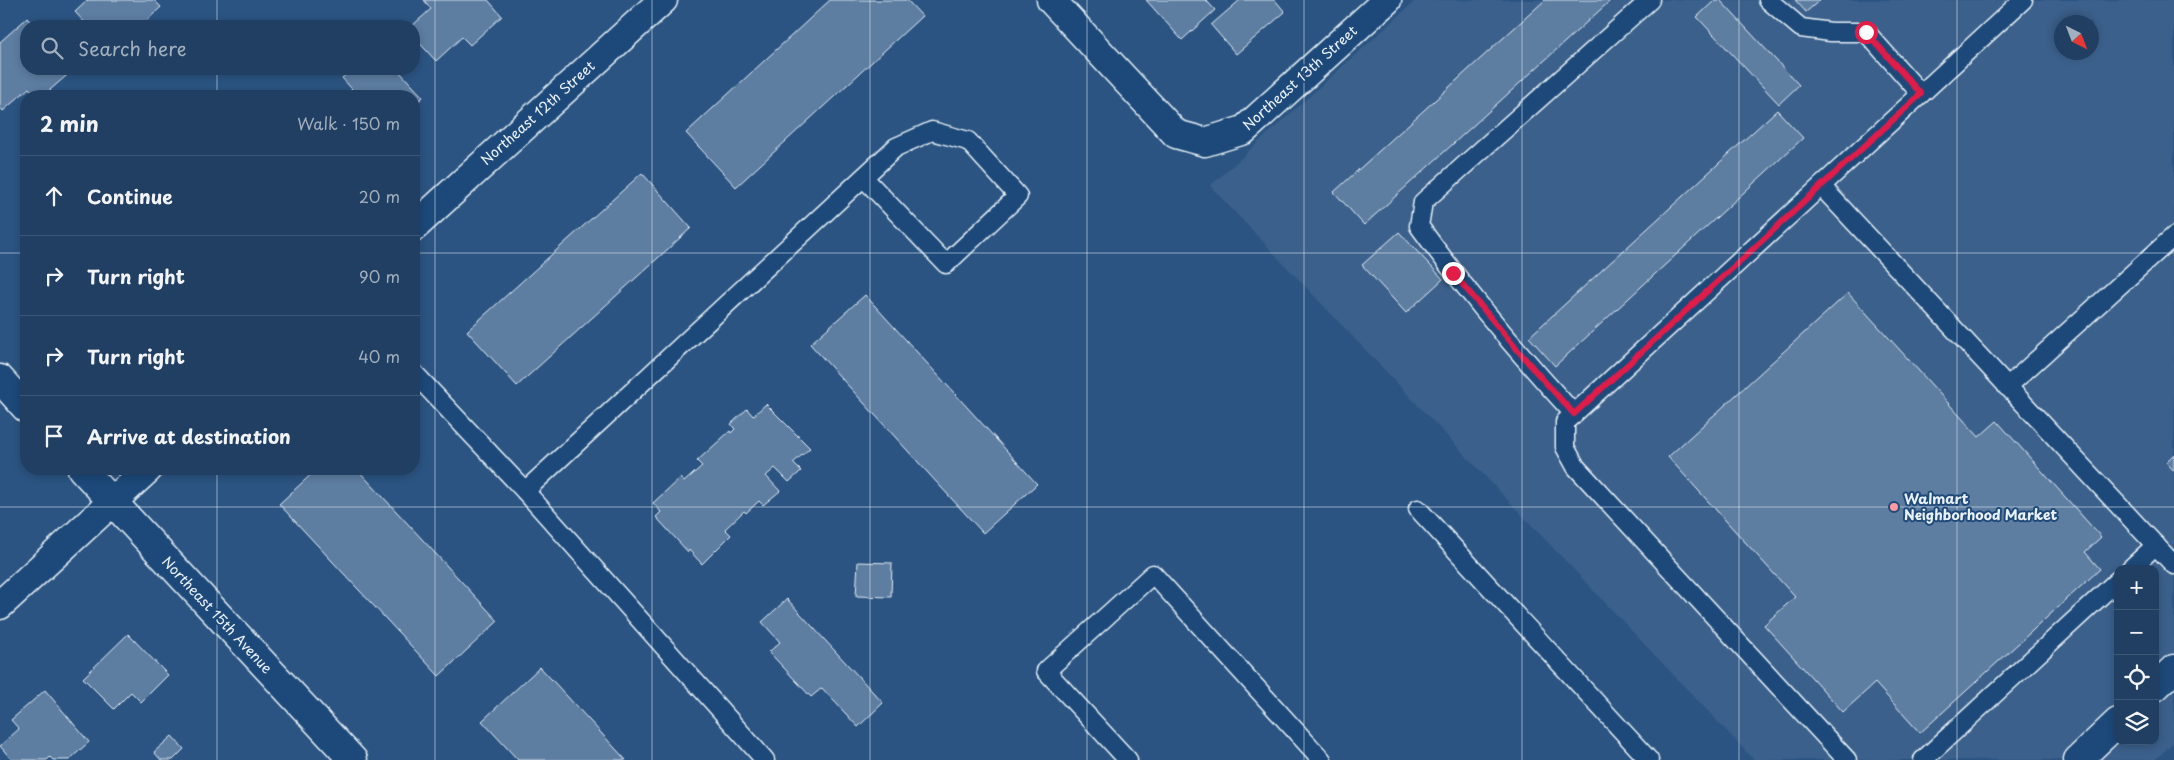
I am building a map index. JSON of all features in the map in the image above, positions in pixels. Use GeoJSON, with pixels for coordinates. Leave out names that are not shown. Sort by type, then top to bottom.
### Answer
{"type":"FeatureCollection","features":[{"type":"Feature","properties":{"kind":"street","name":"Northeast 12th Street"},"geometry":{"type":"LineString","coordinates":[[420,222],[663,0]]}},
{"type":"Feature","properties":{"kind":"street","name":"Northeast 13th Street"},"geometry":{"type":"LineString","coordinates":[[1051,0],[1176,134],[1206,142],[1244,130],[1386,0]]}},
{"type":"Feature","properties":{"kind":"street"},"geometry":{"type":"LineString","coordinates":[[0,379],[20,401]]}},
{"type":"Feature","properties":{"kind":"street","name":"Northeast 15th Avenue"},"geometry":{"type":"LineString","coordinates":[[87,475],[353,760]]}},
{"type":"Feature","properties":{"kind":"street"},"geometry":{"type":"LineString","coordinates":[[0,605],[141,475]]}},
{"type":"Feature","properties":{"kind":"street"},"geometry":{"type":"LineString","coordinates":[[2159,683],[2174,669]]}},
{"type":"Feature","properties":{"kind":"street"},"geometry":{"type":"LineString","coordinates":[[2078,760],[2114,726]]}},
{"type":"Feature","properties":{"kind":"lane"},"geometry":{"type":"LineString","coordinates":[[1574,414],[1453,273],[1419,226],[1422,202],[1650,0]]}},
{"type":"Feature","properties":{"kind":"lane"},"geometry":{"type":"LineString","coordinates":[[1768,0],[1801,28],[1831,32],[1866,32],[1921,94]]}},
{"type":"Feature","properties":{"kind":"lane"},"geometry":{"type":"LineString","coordinates":[[1847,760],[1576,467],[1565,447],[1565,422],[2023,0]]}},
{"type":"Feature","properties":{"kind":"lane"},"geometry":{"type":"LineString","coordinates":[[525,491],[896,147],[932,131],[968,141],[1018,196],[946,264],[864,178]]}},
{"type":"Feature","properties":{"kind":"lane"},"geometry":{"type":"LineString","coordinates":[[1821,186],[2174,565]]}},
{"type":"Feature","properties":{"kind":"lane"},"geometry":{"type":"LineString","coordinates":[[2007,386],[2174,236]]}},
{"type":"Feature","properties":{"kind":"lane"},"geometry":{"type":"LineString","coordinates":[[420,379],[525,491],[765,760]]}},
{"type":"Feature","properties":{"kind":"lane"},"geometry":{"type":"LineString","coordinates":[[1418,509],[1649,760]]}},
{"type":"Feature","properties":{"kind":"lane"},"geometry":{"type":"LineString","coordinates":[[2134,565],[2156,545]]}},
{"type":"Feature","properties":{"kind":"lane"},"geometry":{"type":"LineString","coordinates":[[1128,760],[1046,671],[1153,574],[1318,759]]}},
{"type":"Feature","properties":{"kind":"lane"},"geometry":{"type":"LineString","coordinates":[[1923,760],[2114,584]]}},
{"type":"Feature","properties":{"kind":"shaded area"},"geometry":{"type":"Polygon","coordinates":[[[1416,0],[2174,0],[2174,742],[2155,760],[1754,760],[1210,186],[1416,0]]]}},
{"type":"Feature","properties":{"kind":"building"},"geometry":{"type":"Polygon","coordinates":[[[88,0],[154,0],[161,7],[147,20],[82,20],[75,12],[88,0]]]}},
{"type":"Feature","properties":{"kind":"building"},"geometry":{"type":"Polygon","coordinates":[[[424,0],[488,0],[502,16],[470,45],[462,37],[436,61],[420,44],[419,20],[431,9],[424,0]]]}},
{"type":"Feature","properties":{"kind":"building"},"geometry":{"type":"Polygon","coordinates":[[[830,0],[907,0],[922,16],[736,187],[686,133],[830,0]]]}},
{"type":"Feature","properties":{"kind":"building"},"geometry":{"type":"Polygon","coordinates":[[[1146,0],[1206,0],[1215,10],[1182,40],[1146,0]]]}},
{"type":"Feature","properties":{"kind":"building"},"geometry":{"type":"Polygon","coordinates":[[[1240,0],[1275,0],[1285,12],[1236,54],[1211,25],[1240,0]]]}},
{"type":"Feature","properties":{"kind":"building"},"geometry":{"type":"Polygon","coordinates":[[[1545,0],[1611,0],[1364,225],[1334,192],[1545,0]]]}},
{"type":"Feature","properties":{"kind":"building"},"geometry":{"type":"Polygon","coordinates":[[[1715,0],[1720,0],[1799,85],[1779,104],[1697,17],[1715,0]]]}},
{"type":"Feature","properties":{"kind":"building"},"geometry":{"type":"Polygon","coordinates":[[[1795,0],[1820,0],[1806,12],[1795,0]]]}},
{"type":"Feature","properties":{"kind":"building"},"geometry":{"type":"Polygon","coordinates":[[[20,24],[20,75],[67,75],[50,90],[31,90],[29,88],[20,90],[20,96],[3,111],[0,107],[0,42],[20,24]]]}},
{"type":"Feature","properties":{"kind":"building"},"geometry":{"type":"Polygon","coordinates":[[[345,75],[403,75],[416,90],[351,90],[342,78],[345,75]]]}},
{"type":"Feature","properties":{"kind":"building"},"geometry":{"type":"Polygon","coordinates":[[[1777,110],[1803,138],[1555,366],[1529,337],[1777,110]]]}},
{"type":"Feature","properties":{"kind":"building"},"geometry":{"type":"Polygon","coordinates":[[[642,173],[691,228],[517,386],[467,331],[642,173]]]}},
{"type":"Feature","properties":{"kind":"building"},"geometry":{"type":"Polygon","coordinates":[[[1399,232],[1443,279],[1406,313],[1362,265],[1399,232]]]}},
{"type":"Feature","properties":{"kind":"building","name":"Walmart Neighborhood Market"},"geometry":{"type":"Polygon","coordinates":[[[1848,293],[1979,437],[1997,421],[2101,537],[2085,552],[2100,569],[1920,733],[1875,683],[1843,712],[1764,625],[1795,597],[1668,457],[1848,293]]]}},
{"type":"Feature","properties":{"kind":"building"},"geometry":{"type":"Polygon","coordinates":[[[865,295],[1037,484],[983,533],[810,344],[865,295]]]}},
{"type":"Feature","properties":{"kind":"building"},"geometry":{"type":"Polygon","coordinates":[[[766,404],[810,448],[793,463],[801,471],[789,482],[775,468],[766,476],[780,491],[763,505],[759,501],[746,513],[744,511],[725,529],[731,535],[702,564],[689,550],[688,552],[656,517],[661,512],[653,503],[680,478],[684,482],[702,466],[697,461],[730,431],[731,433],[735,429],[731,424],[747,409],[753,416],[766,404]]]}},
{"type":"Feature","properties":{"kind":"building"},"geometry":{"type":"Polygon","coordinates":[[[2174,454],[2174,471],[2166,462],[2174,454]]]}},
{"type":"Feature","properties":{"kind":"building"},"geometry":{"type":"Polygon","coordinates":[[[310,475],[363,475],[498,621],[439,676],[279,504],[310,475]]]}},
{"type":"Feature","properties":{"kind":"building"},"geometry":{"type":"Polygon","coordinates":[[[858,562],[892,563],[891,597],[856,596],[858,562]]]}},
{"type":"Feature","properties":{"kind":"building"},"geometry":{"type":"Polygon","coordinates":[[[787,599],[883,703],[858,727],[822,688],[811,697],[769,652],[780,642],[762,622],[787,599]]]}},
{"type":"Feature","properties":{"kind":"building"},"geometry":{"type":"Polygon","coordinates":[[[128,634],[168,675],[141,702],[131,692],[114,709],[83,678],[128,634]]]}},
{"type":"Feature","properties":{"kind":"building"},"geometry":{"type":"Polygon","coordinates":[[[540,667],[626,760],[518,760],[482,721],[540,667]]]}},
{"type":"Feature","properties":{"kind":"building"},"geometry":{"type":"Polygon","coordinates":[[[45,690],[89,742],[69,760],[53,760],[50,757],[47,760],[12,760],[0,746],[19,729],[11,720],[45,690]]]}},
{"type":"Feature","properties":{"kind":"building"},"geometry":{"type":"Polygon","coordinates":[[[172,736],[184,749],[173,760],[161,760],[154,752],[172,736]]]}},
{"type":"Feature","properties":{"kind":"place","name":"Walmart Neighborhood Market"},"geometry":{"type":"Point","coordinates":[1894,507]}},
{"type":"Feature","properties":{"kind":"route"},"geometry":{"type":"LineString","coordinates":[[1453,273],[1574,414],[1921,94],[1866,32]]}}]}
